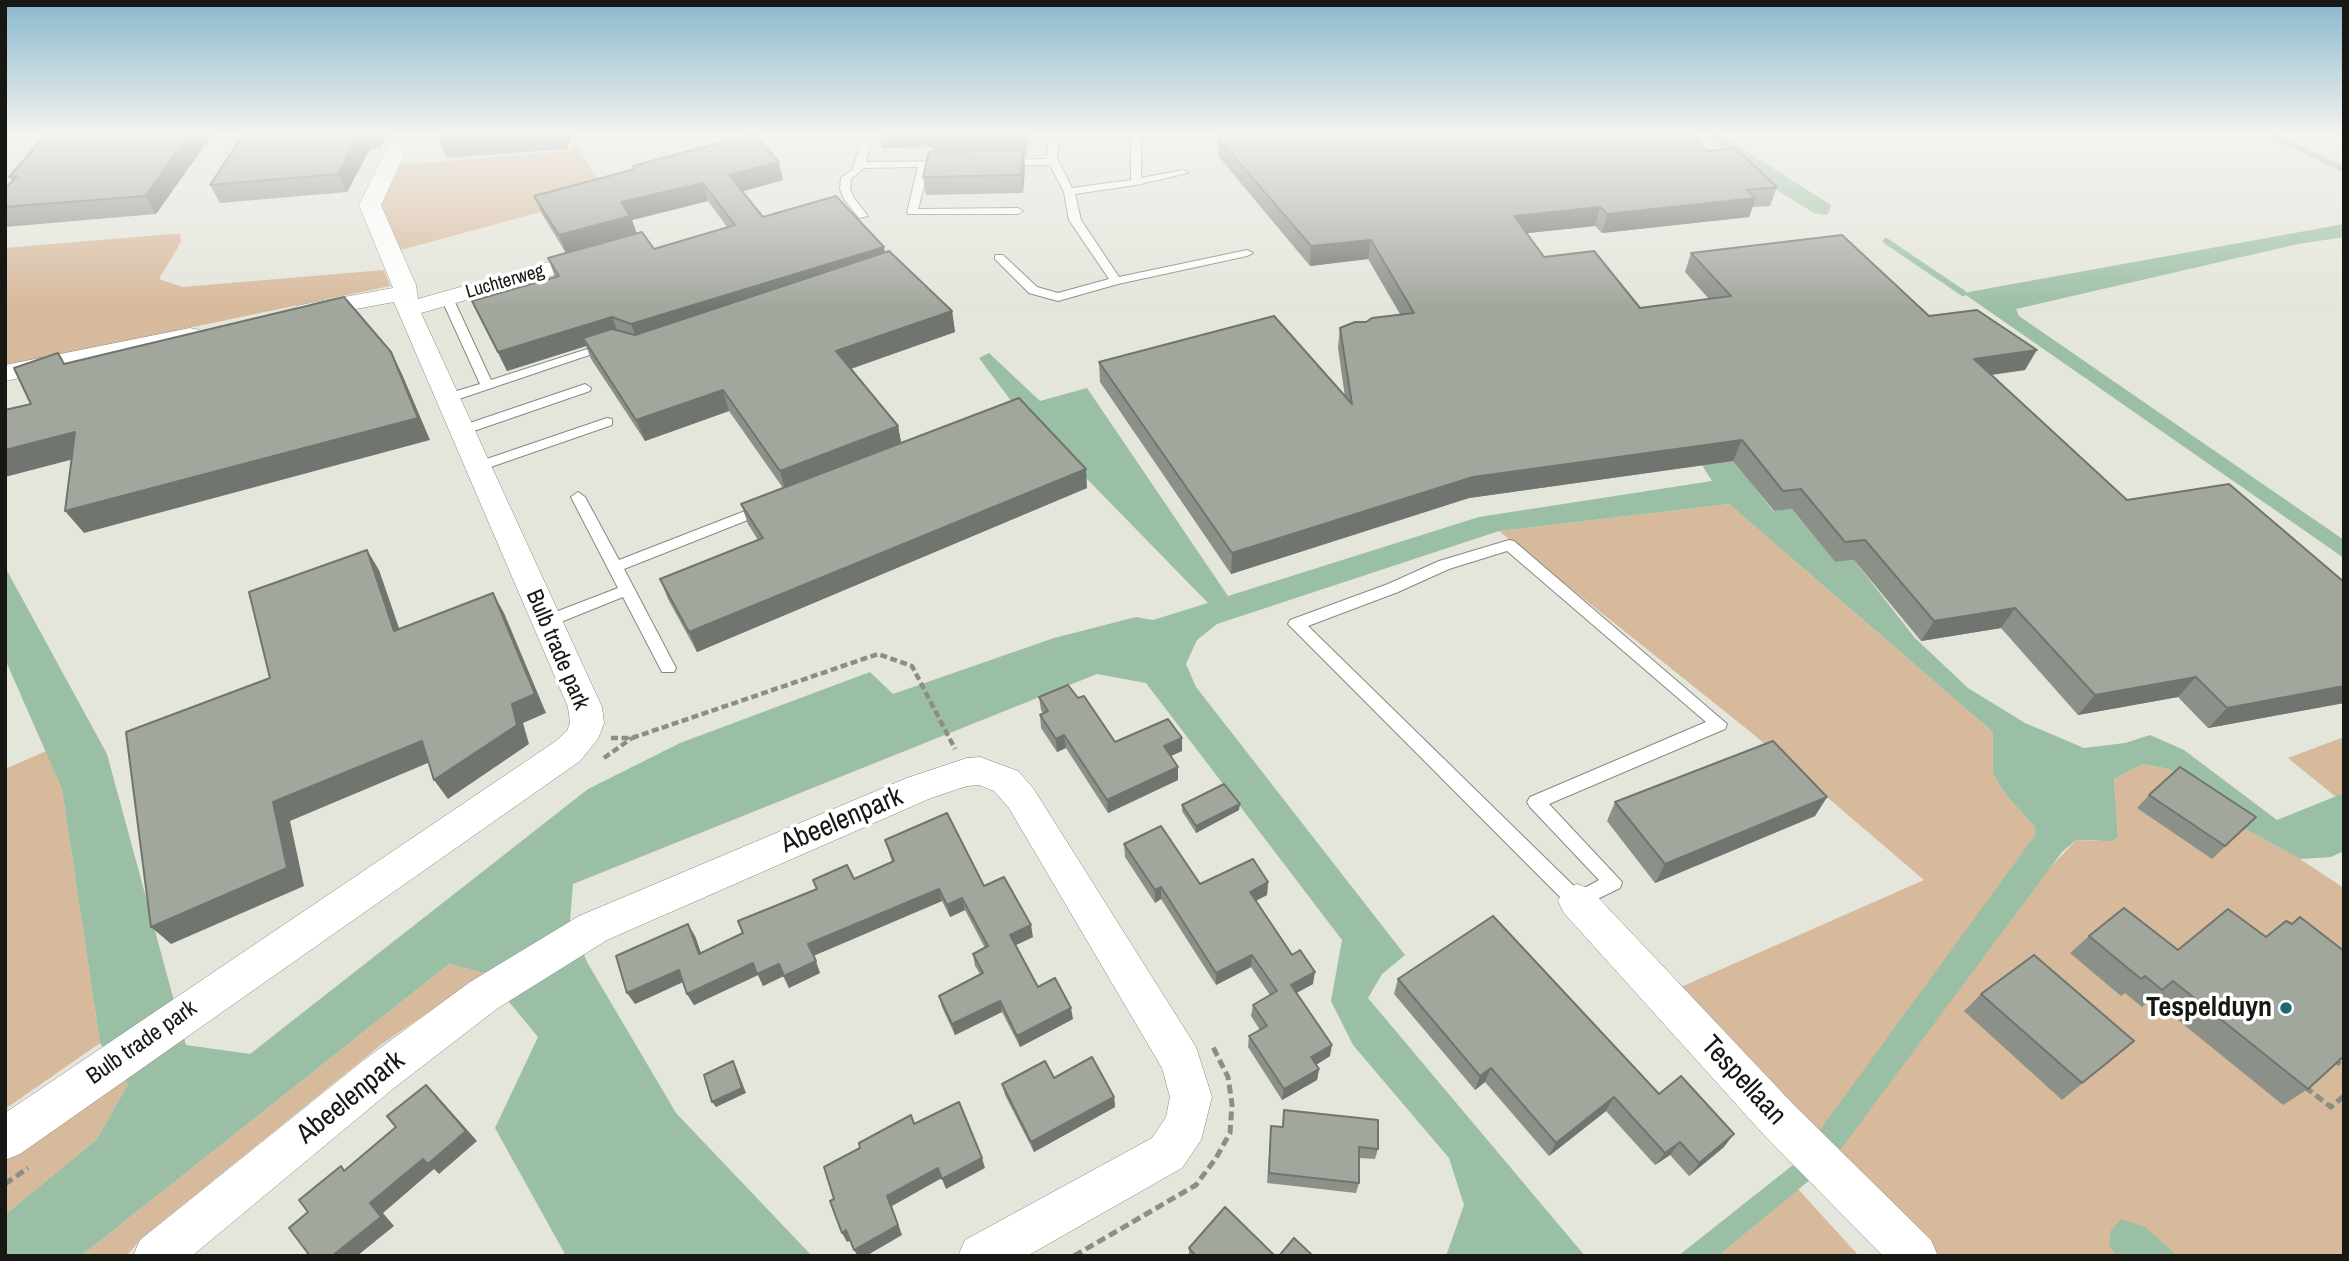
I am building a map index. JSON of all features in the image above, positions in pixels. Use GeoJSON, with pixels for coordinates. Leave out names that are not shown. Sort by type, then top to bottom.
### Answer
{"type":"FeatureCollection","features":[{"type":"Feature","properties":{"kind":"street"},"geometry":{"type":"LineString","coordinates":[[288,315],[406,301],[370,205],[377,191]]}},
{"type":"Feature","properties":{"kind":"street","name":"Luchterweg"},"geometry":{"type":"LineString","coordinates":[[406,301],[447,298],[617,250]]}},
{"type":"Feature","properties":{"kind":"street","name":"Bulb trade park"},"geometry":{"type":"LineString","coordinates":[[5,1139],[568,751],[581,739],[587,723],[586,707],[445,399],[406,301]]}},
{"type":"Feature","properties":{"kind":"street"},"geometry":{"type":"LineString","coordinates":[[5,373],[207,331]]}},
{"type":"Feature","properties":{"kind":"street","name":"Abeelenpark"},"geometry":{"type":"LineString","coordinates":[[156,1256],[379,1073],[484,995],[593,929],[919,788],[967,772],[980,771],[1006,781],[1021,798],[1181,1061],[1191,1097],[1186,1125],[1167,1153],[981,1256]]}},
{"type":"Feature","properties":{"kind":"street","name":"Tespellaan"},"geometry":{"type":"LineString","coordinates":[[1577,901],[1779,1120],[1915,1256]]}},
{"type":"Feature","properties":{"kind":"lane"},"geometry":{"type":"LineString","coordinates":[[846,191],[849,200],[863,216]]}},
{"type":"Feature","properties":{"kind":"lane"},"geometry":{"type":"LineString","coordinates":[[917,191],[912,212],[1018,211]]}},
{"type":"Feature","properties":{"kind":"lane"},"geometry":{"type":"LineString","coordinates":[[1077,191],[1069,192],[1074,220],[1115,281]]}},
{"type":"Feature","properties":{"kind":"lane"},"geometry":{"type":"LineString","coordinates":[[999,257],[1033,290],[1058,297],[1115,281],[1247,253]]}},
{"type":"Feature","properties":{"kind":"lane"},"geometry":{"type":"LineString","coordinates":[[447,298],[487,385]]}},
{"type":"Feature","properties":{"kind":"lane"},"geometry":{"type":"LineString","coordinates":[[445,399],[620,343]]}},
{"type":"Feature","properties":{"kind":"lane"},"geometry":{"type":"LineString","coordinates":[[460,430],[584,388]]}},
{"type":"Feature","properties":{"kind":"lane"},"geometry":{"type":"LineString","coordinates":[[477,467],[607,422]]}},
{"type":"Feature","properties":{"kind":"lane"},"geometry":{"type":"LineString","coordinates":[[578,497],[668,668]]}},
{"type":"Feature","properties":{"kind":"lane"},"geometry":{"type":"LineString","coordinates":[[615,567],[772,506]]}},
{"type":"Feature","properties":{"kind":"lane"},"geometry":{"type":"LineString","coordinates":[[1508,545],[1719,724],[1536,802],[1613,882],[1577,901],[1383,710],[1296,624],[1393,588],[1444,565],[1508,545]]}},
{"type":"Feature","properties":{"kind":"lane"},"geometry":{"type":"LineString","coordinates":[[546,622],[627,590]]}},
{"type":"Feature","properties":{"kind":"path"},"geometry":{"type":"LineString","coordinates":[[581,739],[632,738],[878,654],[912,666],[950,741]]}},
{"type":"Feature","properties":{"kind":"path"},"geometry":{"type":"LineString","coordinates":[[1074,1256],[1196,1185],[1216,1158],[1230,1133],[1232,1104],[1228,1077],[1210,1042]]}},
{"type":"Feature","properties":{"kind":"path"},"geometry":{"type":"LineString","coordinates":[[2333,1058],[2344,1067]]}},
{"type":"Feature","properties":{"kind":"path"},"geometry":{"type":"LineString","coordinates":[[2304,1086],[2331,1107],[2344,1096]]}},
{"type":"Feature","properties":{"kind":"shaded area"},"geometry":{"type":"Polygon","coordinates":[[[387,191],[608,191],[610,193],[401,250],[380,207],[387,191]]]}},
{"type":"Feature","properties":{"kind":"shaded area"},"geometry":{"type":"Polygon","coordinates":[[[1778,191],[1809,191],[1831,205],[1827,215],[1814,213],[1778,191]]]}},
{"type":"Feature","properties":{"kind":"shaded area"},"geometry":{"type":"Polygon","coordinates":[[[2344,224],[2344,237],[2298,244],[2016,309],[2019,316],[2344,540],[2344,558],[1963,293],[2344,224]]]}},
{"type":"Feature","properties":{"kind":"shaded area"},"geometry":{"type":"Polygon","coordinates":[[[180,234],[181,242],[159,279],[182,287],[384,270],[390,286],[5,366],[5,248],[180,234]]]}},
{"type":"Feature","properties":{"kind":"shaded area"},"geometry":{"type":"Polygon","coordinates":[[[989,353],[1040,401],[1087,388],[1228,596],[1479,517],[1712,481],[1702,465],[1734,461],[1773,511],[1792,509],[1835,562],[1854,560],[1915,638],[1968,688],[2025,723],[2084,748],[2125,743],[2150,735],[2184,750],[2277,820],[2344,793],[2344,851],[2331,857],[2300,859],[2240,826],[2193,784],[2169,769],[2142,764],[2114,779],[2118,836],[2113,841],[2076,840],[2062,852],[1840,1150],[1822,1142],[1817,1134],[2036,834],[2035,827],[2006,795],[1993,774],[1993,732],[1729,504],[1499,531],[1217,624],[1197,640],[1186,664],[1196,687],[1405,955],[1382,974],[1368,998],[1585,1256],[1446,1256],[1464,1205],[1449,1158],[1353,1045],[1331,1001],[1342,940],[1146,683],[1097,674],[573,884],[570,921],[587,962],[676,1113],[812,1256],[566,1256],[495,1128],[538,1037],[485,973],[449,964],[81,1256],[5,1256],[5,1215],[97,1139],[128,1084],[100,1043],[62,789],[5,659],[5,567],[107,754],[186,1045],[250,1054],[588,789],[680,743],[870,672],[893,694],[1054,638],[1136,617],[1153,620],[1208,603],[1012,402],[979,358],[989,353]]]}},
{"type":"Feature","properties":{"kind":"shaded area"},"geometry":{"type":"Polygon","coordinates":[[[1729,504],[1993,732],[1993,774],[2006,795],[2035,827],[2049,869],[2076,840],[2096,841],[2118,836],[2114,779],[2142,764],[2169,769],[2193,784],[2240,826],[2300,859],[2344,888],[2344,1256],[1932,1256],[1681,987],[1924,880],[1752,733],[1499,531],[1729,504]]]}},
{"type":"Feature","properties":{"kind":"shaded area"},"geometry":{"type":"Polygon","coordinates":[[[2344,737],[2344,793],[2336,797],[2288,758],[2344,737]]]}},
{"type":"Feature","properties":{"kind":"shaded area"},"geometry":{"type":"Polygon","coordinates":[[[46,751],[62,789],[100,1043],[5,1109],[5,769],[46,751]]]}},
{"type":"Feature","properties":{"kind":"shaded area"},"geometry":{"type":"Polygon","coordinates":[[[449,964],[485,973],[382,1044],[143,1237],[126,1256],[81,1256],[449,964]]]}},
{"type":"Feature","properties":{"kind":"shaded area"},"geometry":{"type":"Polygon","coordinates":[[[120,1072],[128,1084],[97,1139],[5,1215],[5,1151],[120,1072]]]}},
{"type":"Feature","properties":{"kind":"shaded area"},"geometry":{"type":"Polygon","coordinates":[[[1793,1165],[1811,1179],[1718,1256],[1678,1256],[1793,1165]]]}},
{"type":"Feature","properties":{"kind":"shaded area"},"geometry":{"type":"Polygon","coordinates":[[[1798,1189],[1859,1256],[1718,1256],[1798,1189]]]}},
{"type":"Feature","properties":{"kind":"shaded area"},"geometry":{"type":"Polygon","coordinates":[[[2121,1219],[2145,1227],[2178,1256],[2117,1256],[2109,1245],[2111,1230],[2121,1219]]]}},
{"type":"Feature","properties":{"kind":"building"},"geometry":{"type":"Polygon","coordinates":[[[5,191],[149,191],[145,196],[5,207],[5,191]]]}},
{"type":"Feature","properties":{"kind":"building"},"geometry":{"type":"Polygon","coordinates":[[[553,191],[669,191],[621,202],[630,216],[559,235],[534,196],[553,191]]]}},
{"type":"Feature","properties":{"kind":"building"},"geometry":{"type":"Polygon","coordinates":[[[709,191],[742,191],[763,217],[836,196],[884,247],[631,324],[612,317],[498,352],[472,301],[559,276],[548,258],[642,232],[654,249],[735,225],[709,191]]]}},
{"type":"Feature","properties":{"kind":"building"},"geometry":{"type":"Polygon","coordinates":[[[1264,191],[1748,191],[1756,198],[1607,214],[1600,207],[1514,216],[1544,257],[1594,251],[1640,308],[1731,296],[1691,253],[1842,235],[1929,316],[1977,310],[2037,350],[1974,359],[2127,500],[2229,484],[2344,582],[2344,686],[2227,708],[2196,677],[2095,695],[2015,608],[1934,621],[1865,540],[1845,542],[1801,489],[1783,491],[1742,440],[1473,477],[1232,553],[1099,362],[1274,316],[1352,404],[1340,328],[1372,318],[1414,313],[1371,240],[1311,246],[1264,191]]]}},
{"type":"Feature","properties":{"kind":"building"},"geometry":{"type":"Polygon","coordinates":[[[889,251],[952,311],[836,351],[898,426],[780,471],[723,390],[636,420],[583,338],[612,329],[635,335],[889,251]]]}},
{"type":"Feature","properties":{"kind":"building"},"geometry":{"type":"Polygon","coordinates":[[[344,297],[391,352],[418,418],[65,511],[75,432],[5,450],[5,410],[31,404],[14,368],[58,353],[64,364],[344,297]]]}},
{"type":"Feature","properties":{"kind":"building"},"geometry":{"type":"Polygon","coordinates":[[[1019,398],[1086,469],[689,632],[660,579],[763,538],[741,504],[1019,398]]]}},
{"type":"Feature","properties":{"kind":"building"},"geometry":{"type":"Polygon","coordinates":[[[367,550],[394,631],[493,593],[535,694],[512,704],[517,725],[434,780],[422,741],[273,802],[287,868],[151,927],[126,732],[270,678],[249,592],[367,550]]]}},
{"type":"Feature","properties":{"kind":"building"},"geometry":{"type":"Polygon","coordinates":[[[1068,685],[1078,698],[1084,696],[1115,742],[1168,719],[1182,738],[1164,746],[1178,767],[1107,800],[1064,735],[1056,739],[1040,715],[1048,711],[1039,697],[1068,685]]]}},
{"type":"Feature","properties":{"kind":"building"},"geometry":{"type":"Polygon","coordinates":[[[1773,741],[1827,797],[1665,864],[1615,802],[1773,741]]]}},
{"type":"Feature","properties":{"kind":"building"},"geometry":{"type":"Polygon","coordinates":[[[2180,767],[2256,817],[2225,846],[2149,795],[2180,767]]]}},
{"type":"Feature","properties":{"kind":"building"},"geometry":{"type":"Polygon","coordinates":[[[1224,784],[1240,804],[1196,826],[1182,805],[1224,784]]]}},
{"type":"Feature","properties":{"kind":"building"},"geometry":{"type":"Polygon","coordinates":[[[947,813],[984,886],[1004,877],[1031,925],[1010,935],[1038,987],[1055,978],[1071,1008],[1017,1036],[1000,1001],[952,1024],[939,996],[983,973],[973,954],[988,946],[962,898],[947,905],[939,889],[808,944],[816,961],[784,976],[779,964],[757,974],[753,963],[687,994],[679,970],[627,993],[616,956],[688,924],[699,954],[743,933],[738,921],[817,889],[813,880],[847,865],[854,879],[894,861],[885,840],[947,813]]]}},
{"type":"Feature","properties":{"kind":"building"},"geometry":{"type":"Polygon","coordinates":[[[1161,826],[1200,884],[1253,859],[1268,882],[1250,892],[1292,955],[1300,950],[1315,972],[1291,985],[1332,1045],[1311,1057],[1319,1069],[1284,1089],[1249,1036],[1267,1026],[1253,1005],[1277,991],[1252,955],[1216,973],[1161,887],[1155,890],[1124,844],[1161,826]]]}},
{"type":"Feature","properties":{"kind":"building"},"geometry":{"type":"Polygon","coordinates":[[[2124,908],[2178,950],[2228,909],[2266,937],[2286,921],[2292,924],[2300,917],[2344,951],[2344,1056],[2308,1089],[2173,981],[2162,990],[2145,976],[2141,979],[2089,936],[2124,908]]]}},
{"type":"Feature","properties":{"kind":"building"},"geometry":{"type":"Polygon","coordinates":[[[1493,916],[1659,1094],[1681,1076],[1734,1134],[1699,1163],[1680,1142],[1665,1153],[1614,1097],[1556,1143],[1491,1068],[1480,1076],[1398,979],[1493,916]]]}},
{"type":"Feature","properties":{"kind":"building"},"geometry":{"type":"Polygon","coordinates":[[[2034,955],[2134,1041],[2082,1083],[1981,994],[2034,955]]]}},
{"type":"Feature","properties":{"kind":"building"},"geometry":{"type":"Polygon","coordinates":[[[1092,1057],[1114,1097],[1031,1142],[1002,1084],[1045,1061],[1054,1078],[1092,1057]]]}},
{"type":"Feature","properties":{"kind":"building"},"geometry":{"type":"Polygon","coordinates":[[[733,1061],[742,1088],[712,1102],[704,1075],[733,1061]]]}},
{"type":"Feature","properties":{"kind":"building"},"geometry":{"type":"Polygon","coordinates":[[[426,1085],[466,1131],[428,1164],[423,1159],[370,1203],[381,1217],[332,1256],[310,1256],[289,1228],[308,1212],[299,1200],[341,1166],[344,1171],[396,1127],[387,1116],[426,1085]]]}},
{"type":"Feature","properties":{"kind":"building"},"geometry":{"type":"Polygon","coordinates":[[[959,1102],[982,1158],[942,1179],[938,1168],[887,1196],[898,1225],[854,1250],[846,1230],[842,1233],[830,1201],[834,1199],[824,1167],[860,1148],[859,1143],[911,1115],[914,1124],[959,1102]]]}},
{"type":"Feature","properties":{"kind":"building"},"geometry":{"type":"Polygon","coordinates":[[[1284,1110],[1378,1120],[1378,1149],[1359,1147],[1359,1183],[1269,1173],[1271,1126],[1283,1127],[1284,1110]]]}},
{"type":"Feature","properties":{"kind":"building"},"geometry":{"type":"Polygon","coordinates":[[[1225,1207],[1275,1256],[1196,1256],[1189,1248],[1225,1207]]]}},
{"type":"Feature","properties":{"kind":"building"},"geometry":{"type":"Polygon","coordinates":[[[1294,1238],[1313,1256],[1279,1256],[1294,1238]]]}},
{"type":"Feature","properties":{"kind":"waterway"},"geometry":{"type":"LineString","coordinates":[[1886,241],[1963,293]]}},
{"type":"Feature","properties":{"kind":"place","name":"Tespelduyn"},"geometry":{"type":"Point","coordinates":[2286,1008]}}]}
